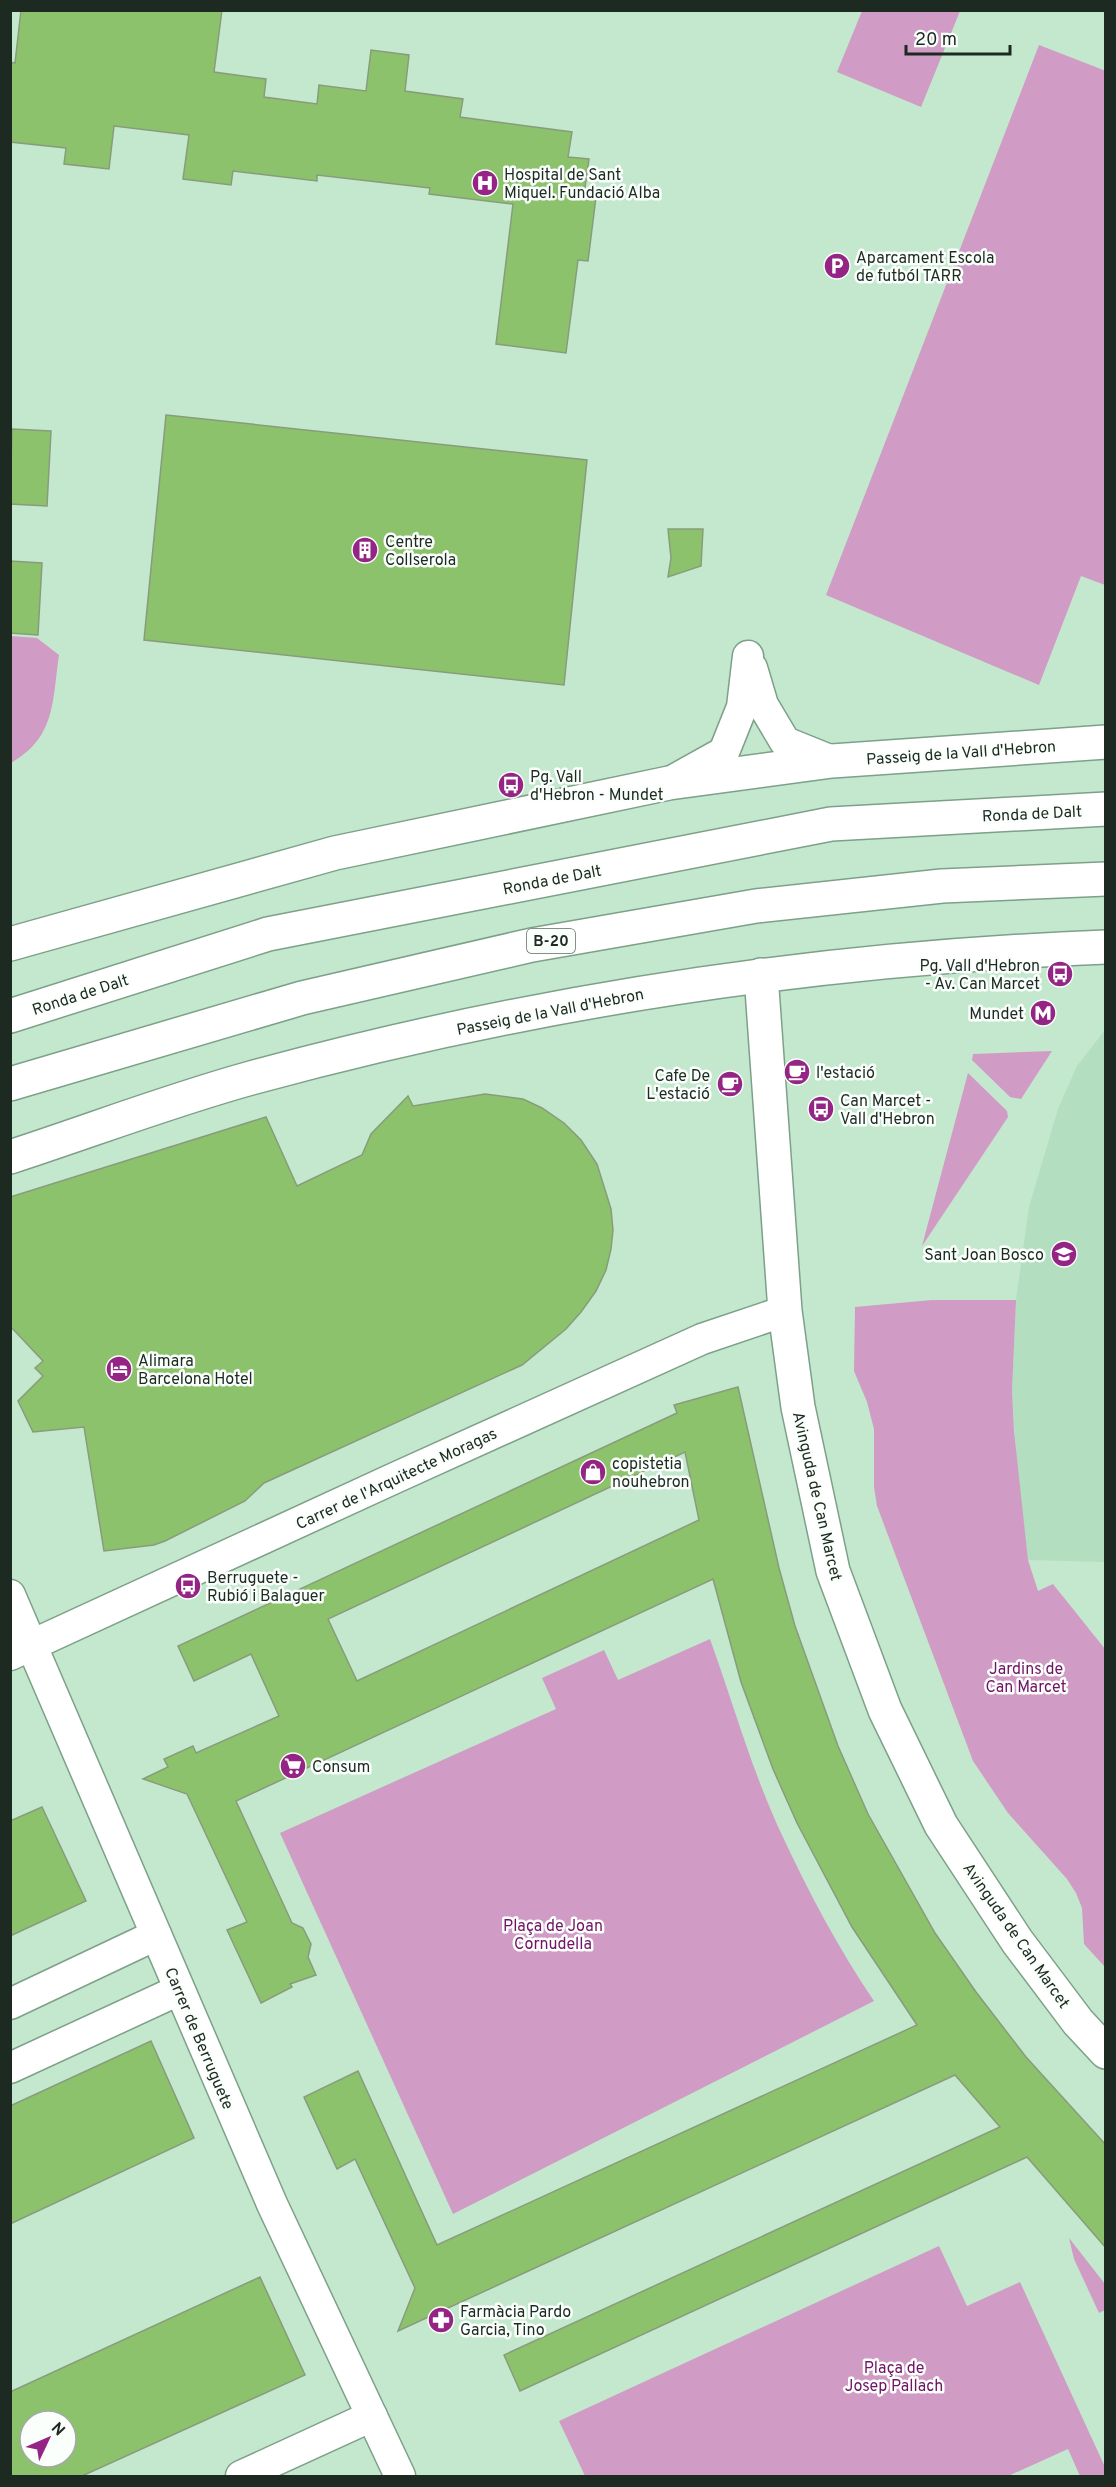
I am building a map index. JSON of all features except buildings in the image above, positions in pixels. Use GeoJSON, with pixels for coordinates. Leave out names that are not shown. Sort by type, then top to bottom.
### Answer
{"type":"FeatureCollection","features":[{"type":"Feature","properties":{"kind":"main road","name":"Passeig de la Vall d'Hebron"},"geometry":{"type":"LineString","coordinates":[[10,944],[335,853],[669,783],[832,761],[1106,742]]}},
{"type":"Feature","properties":{"kind":"main road","name":"Ronda de Dalt"},"geometry":{"type":"LineString","coordinates":[[10,1016],[268,934],[831,824],[1106,809]]}},
{"type":"Feature","properties":{"kind":"main road","name":"B-20"},"geometry":{"type":"LineString","coordinates":[[10,1084],[302,998],[532,945],[768,905],[942,886],[1106,879]]}},
{"type":"Feature","properties":{"kind":"main road","name":"Passeig de la Vall d'Hebron"},"geometry":{"type":"LineString","coordinates":[[10,1157],[248,1078],[366,1048],[570,1004],[761,975],[992,951],[1106,947]]}},
{"type":"Feature","properties":{"kind":"main road","name":"Avinguda de Can Marcet"},"geometry":{"type":"LineString","coordinates":[[761,975],[772,1113],[780,1269],[785,1311],[798,1407],[833,1571],[885,1710],[941,1825],[1017,1941],[1078,2022],[1106,2052]]}},
{"type":"Feature","properties":{"kind":"street"},"geometry":{"type":"LineString","coordinates":[[669,783],[724,752],[742,707],[748,656],[764,705],[785,742],[832,761]]}},
{"type":"Feature","properties":{"kind":"street","name":"Carrer de l'Arquitecte Moragas"},"geometry":{"type":"LineString","coordinates":[[21,1650],[702,1339],[785,1311]]}},
{"type":"Feature","properties":{"kind":"street","name":"Carrer de Berruguete"},"geometry":{"type":"LineString","coordinates":[[10,1595],[21,1650],[156,1935],[276,2212],[400,2476]]}},
{"type":"Feature","properties":{"kind":"street"},"geometry":{"type":"LineString","coordinates":[[10,2004],[156,1935]]}},
{"type":"Feature","properties":{"kind":"street"},"geometry":{"type":"LineString","coordinates":[[10,2068],[179,1990]]}},
{"type":"Feature","properties":{"kind":"street"},"geometry":{"type":"LineString","coordinates":[[241,2476],[372,2416]]}},
{"type":"Feature","properties":{"kind":"shaded area","name":"Sant Joan Bosco"},"geometry":{"type":"Polygon","coordinates":[[[1105,1030],[1105,1562],[1028,1560],[1017,1471],[1012,1391],[1016,1300],[1029,1207],[1058,1109],[1077,1066],[1105,1030]]]}},
{"type":"Feature","properties":{"kind":"green space"},"geometry":{"type":"Polygon","coordinates":[[[862,11],[960,11],[921,107],[837,72],[862,11]]]}},
{"type":"Feature","properties":{"kind":"green space"},"geometry":{"type":"Polygon","coordinates":[[[1039,45],[1106,71],[1105,585],[1081,576],[1039,685],[826,595],[1039,45]]]}},
{"type":"Feature","properties":{"kind":"green space"},"geometry":{"type":"Polygon","coordinates":[[[10,636],[37,638],[59,655],[53,703],[44,730],[26,753],[11,763],[10,636]]]}},
{"type":"Feature","properties":{"kind":"green space"},"geometry":{"type":"Polygon","coordinates":[[[1052,1051],[1021,1099],[1010,1097],[972,1060],[973,1054],[1052,1051]]]}},
{"type":"Feature","properties":{"kind":"green space"},"geometry":{"type":"Polygon","coordinates":[[[968,1073],[1007,1111],[1008,1117],[922,1246],[968,1073]]]}},
{"type":"Feature","properties":{"kind":"green space","name":"Jardins de Can Marcet"},"geometry":{"type":"Polygon","coordinates":[[[932,1300],[1016,1300],[1012,1391],[1028,1560],[1038,1591],[1053,1584],[1105,1649],[1105,1967],[1084,1944],[1082,1908],[1076,1893],[1067,1879],[1008,1813],[973,1761],[877,1506],[874,1487],[874,1429],[867,1402],[854,1371],[855,1307],[932,1300]]]}},
{"type":"Feature","properties":{"kind":"green space","name":"Plaça de Joan Cornudella"},"geometry":{"type":"Polygon","coordinates":[[[710,1639],[752,1761],[781,1833],[824,1919],[874,2001],[453,2214],[280,1833],[556,1709],[542,1678],[604,1650],[618,1680],[710,1639]]]}},
{"type":"Feature","properties":{"kind":"green space"},"geometry":{"type":"Polygon","coordinates":[[[1069,2238],[1105,2284],[1105,2310],[1099,2313],[1074,2259],[1069,2238]]]}},
{"type":"Feature","properties":{"kind":"green space","name":"Plaça de Josep Pallach"},"geometry":{"type":"Polygon","coordinates":[[[939,2246],[967,2306],[1020,2282],[1105,2467],[1105,2476],[1080,2476],[1068,2449],[1008,2476],[585,2476],[559,2421],[939,2246]]]}},
{"type":"Feature","properties":{"kind":"place","name":"Hospital de Sant Miquel. Fundació Alba"},"geometry":{"type":"Point","coordinates":[485,183]}},
{"type":"Feature","properties":{"kind":"place","name":"Aparcament Escola de futból TARR"},"geometry":{"type":"Point","coordinates":[837,266]}},
{"type":"Feature","properties":{"kind":"place","name":"Centre Collserola"},"geometry":{"type":"Point","coordinates":[365,550]}},
{"type":"Feature","properties":{"kind":"place","name":"Pg. Vall d'Hebron - Mundet"},"geometry":{"type":"Point","coordinates":[511,785]}},
{"type":"Feature","properties":{"kind":"place","name":"Pg. Vall d'Hebron - Av. Can Marcet"},"geometry":{"type":"Point","coordinates":[1060,974]}},
{"type":"Feature","properties":{"kind":"place","name":"Mundet"},"geometry":{"type":"Point","coordinates":[1043,1013]}},
{"type":"Feature","properties":{"kind":"place","name":"l'estació"},"geometry":{"type":"Point","coordinates":[797,1072]}},
{"type":"Feature","properties":{"kind":"place","name":"Cafe De L'estació"},"geometry":{"type":"Point","coordinates":[730,1084]}},
{"type":"Feature","properties":{"kind":"place","name":"Can Marcet - Vall d'Hebron"},"geometry":{"type":"Point","coordinates":[821,1109]}},
{"type":"Feature","properties":{"kind":"place","name":"Sant Joan Bosco"},"geometry":{"type":"Point","coordinates":[1064,1254]}},
{"type":"Feature","properties":{"kind":"place","name":"Alimara Barcelona Hotel"},"geometry":{"type":"Point","coordinates":[119,1369]}},
{"type":"Feature","properties":{"kind":"place","name":"copistetia nouhebron"},"geometry":{"type":"Point","coordinates":[593,1472]}},
{"type":"Feature","properties":{"kind":"place","name":"Berruguete - Rubió i Balaguer"},"geometry":{"type":"Point","coordinates":[188,1586]}},
{"type":"Feature","properties":{"kind":"place","name":"Consum"},"geometry":{"type":"Point","coordinates":[293,1766]}},
{"type":"Feature","properties":{"kind":"place","name":"Farmàcia Pardo Garcia, Tino"},"geometry":{"type":"Point","coordinates":[441,2320]}}]}
